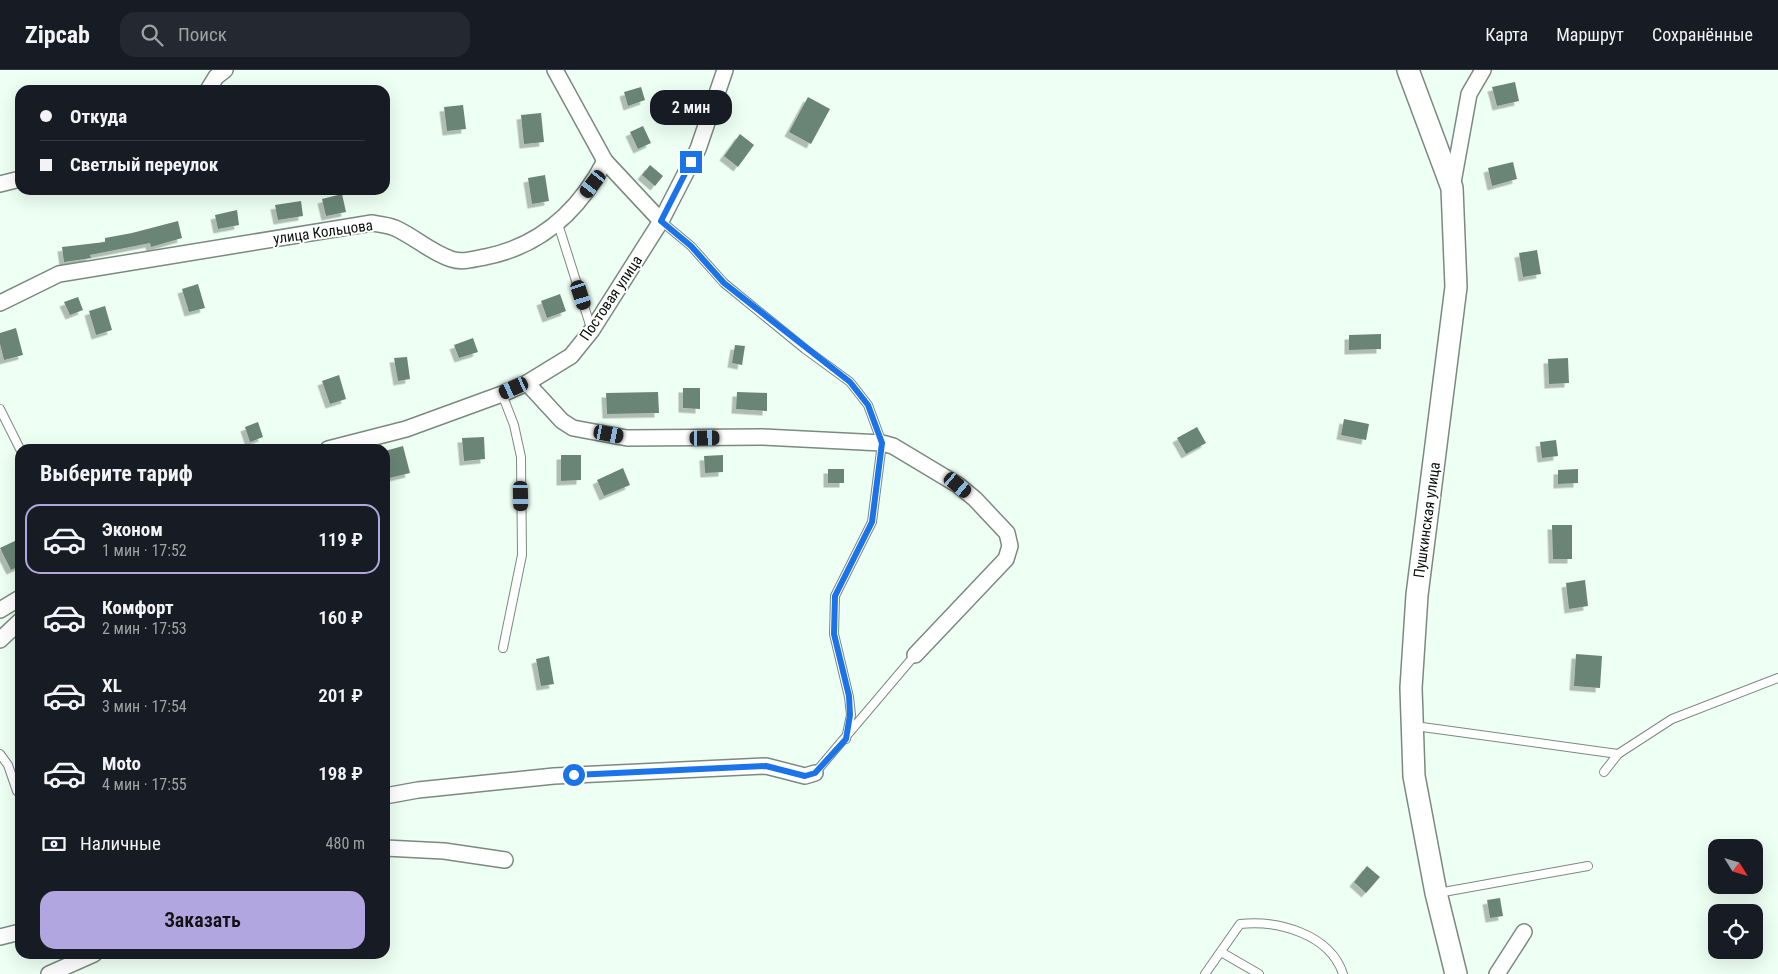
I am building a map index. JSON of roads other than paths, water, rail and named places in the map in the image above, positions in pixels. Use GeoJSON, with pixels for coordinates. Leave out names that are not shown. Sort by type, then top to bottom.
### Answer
{"type":"FeatureCollection","features":[{"type":"Feature","properties":{"kind":"main road","name":"Пушкинская улица"},"geometry":{"type":"LineString","coordinates":[[1408,70],[1452,188],[1456,287],[1417,595],[1411,688],[1414,776],[1436,893],[1456,974]]}},
{"type":"Feature","properties":{"kind":"street"},"geometry":{"type":"LineString","coordinates":[[211,85],[216,77],[225,70]]}},
{"type":"Feature","properties":{"kind":"street"},"geometry":{"type":"LineString","coordinates":[[555,70],[562,86],[605,161],[661,221]]}},
{"type":"Feature","properties":{"kind":"street"},"geometry":{"type":"LineString","coordinates":[[562,86],[565,70]]}},
{"type":"Feature","properties":{"kind":"street","name":"Постовая улица"},"geometry":{"type":"LineString","coordinates":[[348,444],[406,429],[502,394],[526,383],[571,356],[592,330],[661,221],[698,149],[725,70]]}},
{"type":"Feature","properties":{"kind":"street"},"geometry":{"type":"LineString","coordinates":[[1452,188],[1469,94],[1483,70]]}},
{"type":"Feature","properties":{"kind":"street","name":"улица Кольцова"},"geometry":{"type":"LineString","coordinates":[[0,303],[59,274],[372,223],[394,228],[436,253],[463,261],[498,254],[526,244],[558,224],[593,184],[605,161]]}},
{"type":"Feature","properties":{"kind":"street"},"geometry":{"type":"LineString","coordinates":[[0,184],[15,180]]}},
{"type":"Feature","properties":{"kind":"street"},"geometry":{"type":"LineString","coordinates":[[526,383],[562,422],[573,428],[627,438],[763,437],[882,443],[893,446],[958,485],[976,499],[1007,533],[1010,546],[1006,559],[914,655]]}},
{"type":"Feature","properties":{"kind":"street"},"geometry":{"type":"LineString","coordinates":[[0,610],[15,601]]}},
{"type":"Feature","properties":{"kind":"street"},"geometry":{"type":"LineString","coordinates":[[0,640],[15,626]]}},
{"type":"Feature","properties":{"kind":"street"},"geometry":{"type":"LineString","coordinates":[[390,795],[418,790],[554,776],[766,766],[805,776],[815,773]]}},
{"type":"Feature","properties":{"kind":"street"},"geometry":{"type":"LineString","coordinates":[[390,848],[444,851],[505,860]]}},
{"type":"Feature","properties":{"kind":"street"},"geometry":{"type":"LineString","coordinates":[[1497,974],[1524,932]]}},
{"type":"Feature","properties":{"kind":"street"},"geometry":{"type":"LineString","coordinates":[[0,937],[15,933]]}},
{"type":"Feature","properties":{"kind":"street"},"geometry":{"type":"LineString","coordinates":[[49,974],[83,959]]}},
{"type":"Feature","properties":{"kind":"lane"},"geometry":{"type":"LineString","coordinates":[[661,221],[691,246],[724,283],[850,382],[868,405],[882,443],[872,522],[835,596],[834,634],[849,696],[850,715],[846,739]]}},
{"type":"Feature","properties":{"kind":"lane"},"geometry":{"type":"LineString","coordinates":[[558,224],[592,330]]}},
{"type":"Feature","properties":{"kind":"lane"},"geometry":{"type":"LineString","coordinates":[[502,394],[514,425],[521,457],[522,555],[503,648]]}},
{"type":"Feature","properties":{"kind":"lane"},"geometry":{"type":"LineString","coordinates":[[0,409],[18,444]]}},
{"type":"Feature","properties":{"kind":"lane"},"geometry":{"type":"LineString","coordinates":[[815,773],[846,739],[914,655]]}},
{"type":"Feature","properties":{"kind":"lane"},"geometry":{"type":"LineString","coordinates":[[1604,772],[1618,754],[1672,719],[1778,678]]}},
{"type":"Feature","properties":{"kind":"lane"},"geometry":{"type":"LineString","coordinates":[[1413,726],[1618,754]]}},
{"type":"Feature","properties":{"kind":"lane"},"geometry":{"type":"LineString","coordinates":[[0,754],[8,765],[15,785]]}},
{"type":"Feature","properties":{"kind":"lane"},"geometry":{"type":"LineString","coordinates":[[1436,893],[1588,866]]}},
{"type":"Feature","properties":{"kind":"lane"},"geometry":{"type":"LineString","coordinates":[[1205,974],[1240,924],[1261,922],[1310,935],[1338,960],[1343,974]]}},
{"type":"Feature","properties":{"kind":"lane"},"geometry":{"type":"LineString","coordinates":[[1221,952],[1259,974]]}}]}
